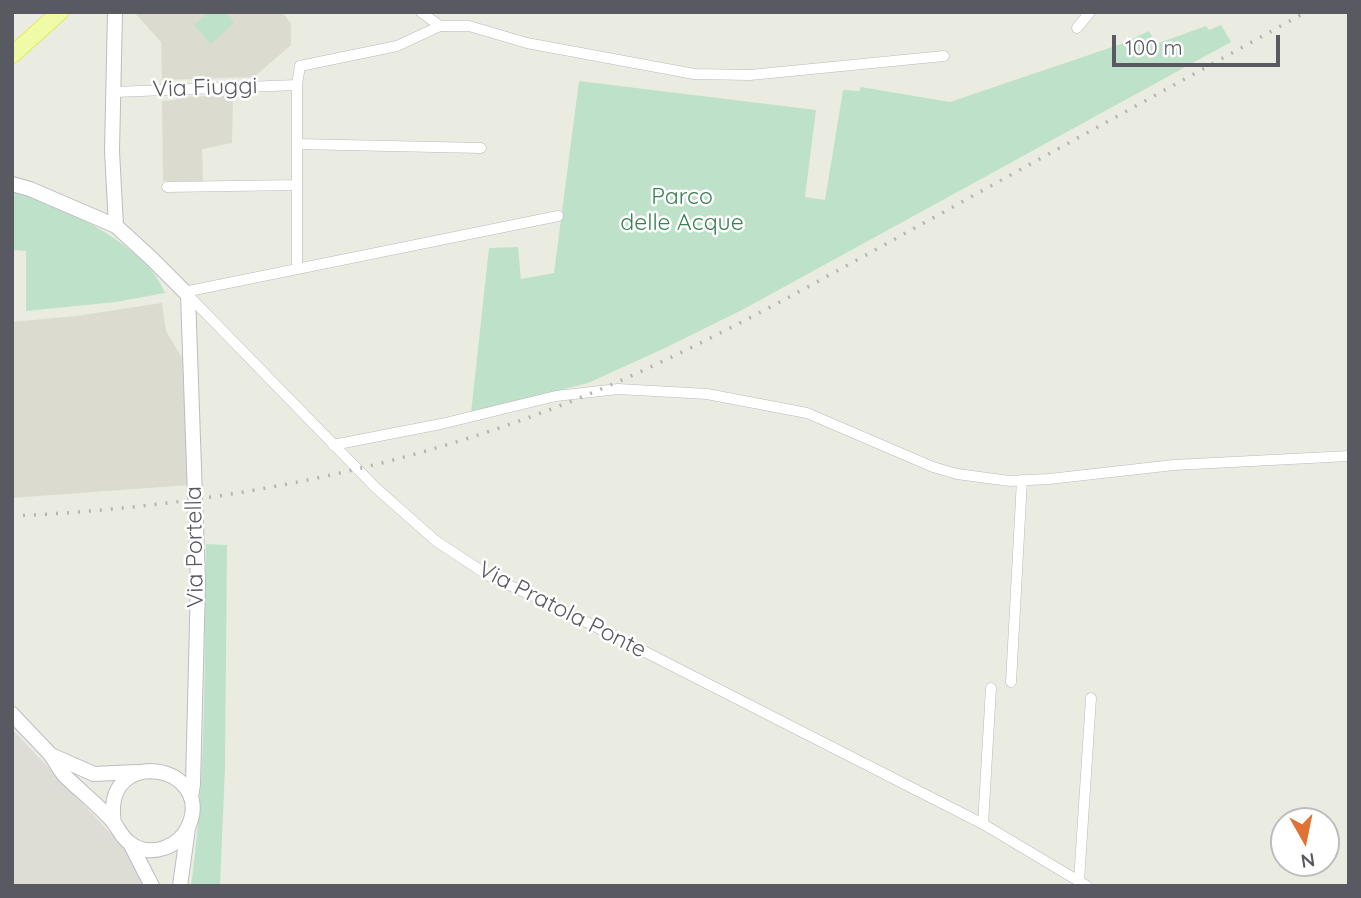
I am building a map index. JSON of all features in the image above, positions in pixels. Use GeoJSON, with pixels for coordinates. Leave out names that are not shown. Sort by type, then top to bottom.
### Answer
{"type":"FeatureCollection","features":[{"type":"Feature","properties":{"kind":"main road"},"geometry":{"type":"LineString","coordinates":[[12,55],[60,12]]}},
{"type":"Feature","properties":{"kind":"main road"},"geometry":{"type":"LineString","coordinates":[[115,12],[112,151],[116,226]]}},
{"type":"Feature","properties":{"kind":"main road","name":"Via Pratola Ponte"},"geometry":{"type":"LineString","coordinates":[[12,184],[30,189],[116,226],[186,293]]}},
{"type":"Feature","properties":{"kind":"main road","name":"Via Portella"},"geometry":{"type":"LineString","coordinates":[[180,886],[192,817],[194,743],[196,544],[186,293]]}},
{"type":"Feature","properties":{"kind":"main road"},"geometry":{"type":"LineString","coordinates":[[12,714],[51,755],[61,771],[114,824],[120,835],[130,844],[152,886]]}},
{"type":"Feature","properties":{"kind":"main road"},"geometry":{"type":"LineString","coordinates":[[51,755],[94,774],[156,770],[168,773],[178,779],[191,798]]}},
{"type":"Feature","properties":{"kind":"main road"},"geometry":{"type":"LineString","coordinates":[[114,824],[114,797],[120,786],[141,771]]}},
{"type":"Feature","properties":{"kind":"main road"},"geometry":{"type":"LineString","coordinates":[[130,844],[143,849],[168,847],[182,837],[188,828]]}},
{"type":"Feature","properties":{"kind":"street"},"geometry":{"type":"LineString","coordinates":[[421,12],[440,26]]}},
{"type":"Feature","properties":{"kind":"street"},"geometry":{"type":"LineString","coordinates":[[1077,28],[1090,12]]}},
{"type":"Feature","properties":{"kind":"street"},"geometry":{"type":"LineString","coordinates":[[297,268],[297,85],[300,66],[397,46],[440,26],[469,26],[527,43],[694,75],[750,75],[944,55]]}},
{"type":"Feature","properties":{"kind":"street","name":"Via Fiuggi"},"geometry":{"type":"LineString","coordinates":[[114,92],[297,85]]}},
{"type":"Feature","properties":{"kind":"street"},"geometry":{"type":"LineString","coordinates":[[297,144],[481,148]]}},
{"type":"Feature","properties":{"kind":"street"},"geometry":{"type":"LineString","coordinates":[[167,187],[297,185]]}},
{"type":"Feature","properties":{"kind":"street"},"geometry":{"type":"LineString","coordinates":[[186,293],[558,216]]}},
{"type":"Feature","properties":{"kind":"street","name":"Via Pratola Ponte"},"geometry":{"type":"LineString","coordinates":[[186,293],[376,488],[436,541],[489,576],[569,613],[984,824],[1083,883]]}},
{"type":"Feature","properties":{"kind":"street"},"geometry":{"type":"LineString","coordinates":[[333,445],[441,424],[556,396],[618,389],[651,389],[707,394],[807,413],[933,467],[957,474],[1010,481],[1174,465],[1349,456]]}},
{"type":"Feature","properties":{"kind":"street"},"geometry":{"type":"LineString","coordinates":[[1011,682],[1022,480]]}},
{"type":"Feature","properties":{"kind":"street"},"geometry":{"type":"LineString","coordinates":[[984,824],[991,688]]}},
{"type":"Feature","properties":{"kind":"street"},"geometry":{"type":"LineString","coordinates":[[1083,883],[1091,698]]}},
{"type":"Feature","properties":{"kind":"shaded area"},"geometry":{"type":"Polygon","coordinates":[[[134,12],[282,12],[291,23],[291,45],[254,77],[162,80],[161,42],[134,12]]]}},
{"type":"Feature","properties":{"kind":"shaded area"},"geometry":{"type":"Polygon","coordinates":[[[177,97],[233,98],[232,143],[202,149],[203,181],[163,181],[162,101],[176,100],[177,97]]]}},
{"type":"Feature","properties":{"kind":"shaded area"},"geometry":{"type":"Polygon","coordinates":[[[162,303],[166,331],[184,361],[188,485],[12,498],[12,322],[162,303]]]}},
{"type":"Feature","properties":{"kind":"shaded area"},"geometry":{"type":"Polygon","coordinates":[[[12,729],[119,842],[130,857],[144,886],[12,886],[12,729]]]}},
{"type":"Feature","properties":{"kind":"green space"},"geometry":{"type":"Polygon","coordinates":[[[209,12],[224,12],[234,23],[211,44],[194,25],[209,12]]]}},
{"type":"Feature","properties":{"kind":"green space","name":"Parco delle Acque"},"geometry":{"type":"Polygon","coordinates":[[[1221,25],[1231,42],[742,310],[588,383],[471,413],[489,248],[518,247],[521,279],[554,273],[579,81],[816,110],[805,197],[825,200],[843,90],[859,91],[861,87],[950,102],[1133,40],[1130,40],[1149,31],[1156,44],[1206,26],[1209,30],[1221,25]]]}},
{"type":"Feature","properties":{"kind":"green space"},"geometry":{"type":"Polygon","coordinates":[[[12,190],[53,205],[100,229],[141,259],[156,276],[165,293],[116,302],[26,311],[26,251],[12,250],[12,190]]]}},
{"type":"Feature","properties":{"kind":"green space"},"geometry":{"type":"Polygon","coordinates":[[[206,544],[227,545],[225,768],[220,886],[191,886],[202,758],[206,544]]]}},
{"type":"Feature","properties":{"kind":"railway"},"geometry":{"type":"LineString","coordinates":[[12,516],[144,506],[275,486],[404,457],[530,417],[632,376],[779,303],[1306,12]]}}]}
